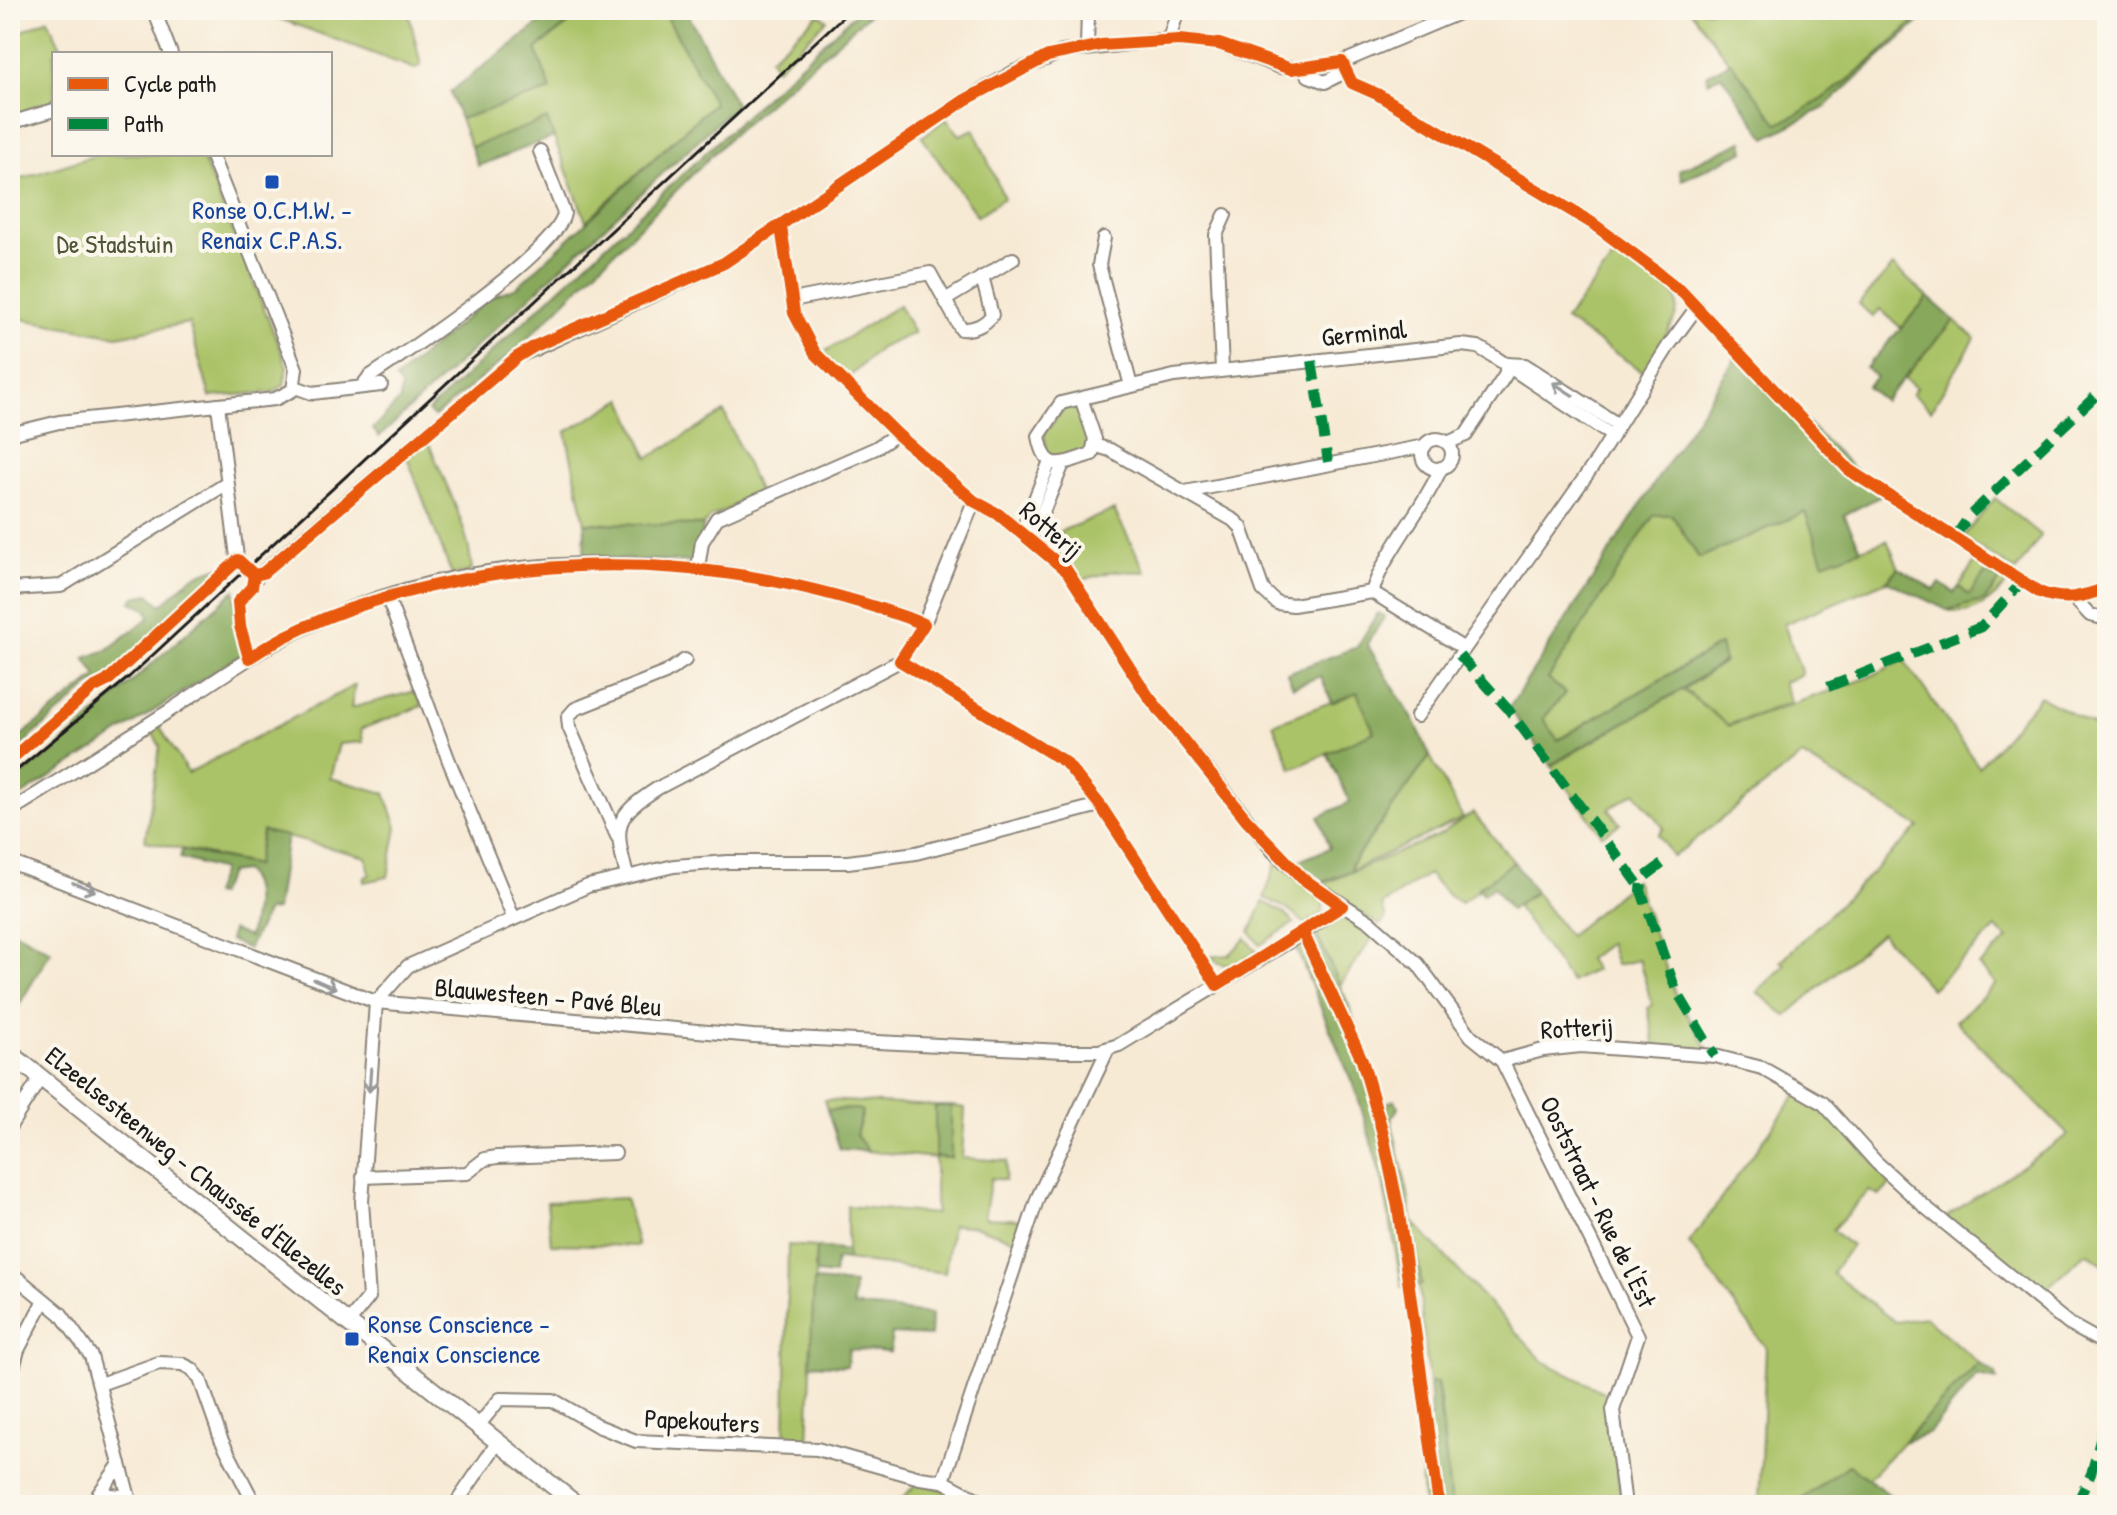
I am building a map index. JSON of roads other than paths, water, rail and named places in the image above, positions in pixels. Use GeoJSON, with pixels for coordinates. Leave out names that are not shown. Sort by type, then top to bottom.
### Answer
{"type":"FeatureCollection","features":[{"type":"Feature","properties":{"kind":"main road","name":"Elzeelsesteenweg - Chaussée d'Ellezelles"},"geometry":{"type":"LineString","coordinates":[[10,1053],[577,1505]]}},
{"type":"Feature","properties":{"kind":"street"},"geometry":{"type":"LineString","coordinates":[[154,10],[170,52]]}},
{"type":"Feature","properties":{"kind":"street"},"geometry":{"type":"LineString","coordinates":[[1087,47],[1088,10]]}},
{"type":"Feature","properties":{"kind":"street"},"geometry":{"type":"LineString","coordinates":[[1169,39],[1178,10]]}},
{"type":"Feature","properties":{"kind":"street"},"geometry":{"type":"LineString","coordinates":[[218,405],[226,484],[242,564],[257,577],[522,354],[710,271],[781,227],[989,85],[1048,56],[1087,47],[1169,39],[1219,44],[1280,67],[1303,69],[1309,76],[1325,82],[1343,67],[1466,10]]}},
{"type":"Feature","properties":{"kind":"street"},"geometry":{"type":"LineString","coordinates":[[1343,67],[1356,85],[1377,94],[1592,223],[1681,291],[1849,470],[2032,588],[2060,599],[2075,599],[2107,588]]}},
{"type":"Feature","properties":{"kind":"street"},"geometry":{"type":"LineString","coordinates":[[10,123],[52,111]]}},
{"type":"Feature","properties":{"kind":"street"},"geometry":{"type":"LineString","coordinates":[[363,385],[369,377],[489,291],[558,231],[564,213],[540,151]]}},
{"type":"Feature","properties":{"kind":"street"},"geometry":{"type":"LineString","coordinates":[[10,434],[59,422],[284,396],[295,387],[296,369],[212,156]]}},
{"type":"Feature","properties":{"kind":"street"},"geometry":{"type":"LineString","coordinates":[[1222,370],[1216,235],[1225,215]]}},
{"type":"Feature","properties":{"kind":"street","name":"Rotterij"},"geometry":{"type":"LineString","coordinates":[[781,227],[798,323],[815,353],[897,434],[974,501],[1026,536],[1076,583],[1148,696],[1253,827],[1302,878],[1370,922],[1418,964],[1471,1036],[1502,1061],[1543,1050],[1581,1046],[1715,1056],[1762,1068],[1823,1103],[1876,1162],[1924,1206],[2069,1324],[2107,1345]]}},
{"type":"Feature","properties":{"kind":"street"},"geometry":{"type":"LineString","coordinates":[[1104,238],[1099,265],[1131,386]]}},
{"type":"Feature","properties":{"kind":"street"},"geometry":{"type":"LineString","coordinates":[[945,300],[1013,259]]}},
{"type":"Feature","properties":{"kind":"street"},"geometry":{"type":"LineString","coordinates":[[792,300],[930,273],[961,329],[988,321],[992,309],[982,277]]}},
{"type":"Feature","properties":{"kind":"street"},"geometry":{"type":"LineString","coordinates":[[1417,716],[1595,463],[1697,307]]}},
{"type":"Feature","properties":{"kind":"street","name":"Germinal"},"geometry":{"type":"LineString","coordinates":[[1056,463],[1041,451],[1039,436],[1042,427],[1061,403],[1082,401],[1131,386],[1222,370],[1461,345],[1478,347],[1614,430]]}},
{"type":"Feature","properties":{"kind":"street"},"geometry":{"type":"LineString","coordinates":[[1185,492],[1425,446],[1434,440],[1447,443],[1466,435],[1506,374],[1506,364]]}},
{"type":"Feature","properties":{"kind":"street"},"geometry":{"type":"LineString","coordinates":[[295,387],[312,393],[381,385]]}},
{"type":"Feature","properties":{"kind":"street"},"geometry":{"type":"LineString","coordinates":[[1026,536],[1056,463],[1092,454],[1094,445],[1082,401]]}},
{"type":"Feature","properties":{"kind":"street"},"geometry":{"type":"LineString","coordinates":[[698,568],[702,542],[717,518],[876,448],[897,434]]}},
{"type":"Feature","properties":{"kind":"street"},"geometry":{"type":"LineString","coordinates":[[1372,592],[1379,570],[1432,489],[1441,468],[1452,457],[1447,443]]}},
{"type":"Feature","properties":{"kind":"street"},"geometry":{"type":"LineString","coordinates":[[1094,445],[1185,492],[1241,527],[1265,593],[1277,603],[1293,605],[1372,592],[1463,648]]}},
{"type":"Feature","properties":{"kind":"street"},"geometry":{"type":"LineString","coordinates":[[1425,446],[1425,463],[1441,468]]}},
{"type":"Feature","properties":{"kind":"street"},"geometry":{"type":"LineString","coordinates":[[10,589],[61,586],[226,484]]}},
{"type":"Feature","properties":{"kind":"street"},"geometry":{"type":"LineString","coordinates":[[617,836],[626,810],[658,788],[900,661],[924,624],[974,501]]}},
{"type":"Feature","properties":{"kind":"street"},"geometry":{"type":"LineString","coordinates":[[10,811],[257,653],[353,607],[387,596],[524,569],[637,564],[698,568],[835,593],[924,624]]}},
{"type":"Feature","properties":{"kind":"street"},"geometry":{"type":"LineString","coordinates":[[387,596],[449,761],[513,917]]}},
{"type":"Feature","properties":{"kind":"street"},"geometry":{"type":"LineString","coordinates":[[2075,599],[2090,615],[2107,619]]}},
{"type":"Feature","properties":{"kind":"street"},"geometry":{"type":"LineString","coordinates":[[627,876],[617,836],[569,727],[568,717],[575,709],[665,673],[685,660]]}},
{"type":"Feature","properties":{"kind":"street"},"geometry":{"type":"LineString","coordinates":[[900,661],[1065,762],[1100,805],[1217,985]]}},
{"type":"Feature","properties":{"kind":"street"},"geometry":{"type":"LineString","coordinates":[[348,1323],[369,1297],[363,1177],[376,1002],[408,966],[588,886],[627,876],[701,864],[848,862],[916,853],[1100,805]]}},
{"type":"Feature","properties":{"kind":"street","name":"Blauwesteen - Pavé Bleu"},"geometry":{"type":"LineString","coordinates":[[10,862],[376,1002],[779,1038],[1063,1051],[1108,1049]]}},
{"type":"Feature","properties":{"kind":"street"},"geometry":{"type":"LineString","coordinates":[[988,1505],[943,1481],[1038,1197],[1108,1049],[1144,1032],[1342,906]]}},
{"type":"Feature","properties":{"kind":"street","name":"Ooststraat - Rue de l'Est"},"geometry":{"type":"LineString","coordinates":[[1502,1061],[1638,1336],[1613,1410],[1625,1505]]}},
{"type":"Feature","properties":{"kind":"street"},"geometry":{"type":"LineString","coordinates":[[10,1126],[41,1077]]}},
{"type":"Feature","properties":{"kind":"street"},"geometry":{"type":"LineString","coordinates":[[363,1177],[467,1173],[485,1159],[497,1157],[615,1153]]}},
{"type":"Feature","properties":{"kind":"street"},"geometry":{"type":"LineString","coordinates":[[10,1272],[75,1329],[91,1356],[130,1502]]}},
{"type":"Feature","properties":{"kind":"street"},"geometry":{"type":"LineString","coordinates":[[10,1379],[18,1350],[44,1300]]}},
{"type":"Feature","properties":{"kind":"street"},"geometry":{"type":"LineString","coordinates":[[100,1384],[159,1363],[182,1364],[192,1369],[200,1379],[221,1439],[255,1505]]}},
{"type":"Feature","properties":{"kind":"street","name":"Papekouters"},"geometry":{"type":"LineString","coordinates":[[478,1426],[500,1399],[553,1400],[607,1431],[636,1441],[817,1449],[920,1478],[943,1481]]}},
{"type":"Feature","properties":{"kind":"street"},"geometry":{"type":"LineString","coordinates":[[455,1505],[498,1442]]}},
{"type":"Feature","properties":{"kind":"street"},"geometry":{"type":"LineString","coordinates":[[86,1505],[98,1495],[120,1464]]}},
{"type":"Feature","properties":{"kind":"street"},"geometry":{"type":"LineString","coordinates":[[98,1495],[112,1494],[130,1502]]}},
{"type":"Feature","properties":{"kind":"railway"},"geometry":{"type":"LineString","coordinates":[[10,776],[128,678],[850,10]]}},
{"type":"Feature","properties":{"kind":"place","name":"Ronse O.C.M.W. - Renaix C.P.A.S."},"geometry":{"type":"Point","coordinates":[272,182]}},
{"type":"Feature","properties":{"kind":"place","name":"Ronse Conscience - Renaix Conscience"},"geometry":{"type":"Point","coordinates":[352,1339]}},
{"type":"Feature","properties":{"kind":"park label","name":"De Stadstuin"},"geometry":{"type":"Point","coordinates":[115,244]}}]}
